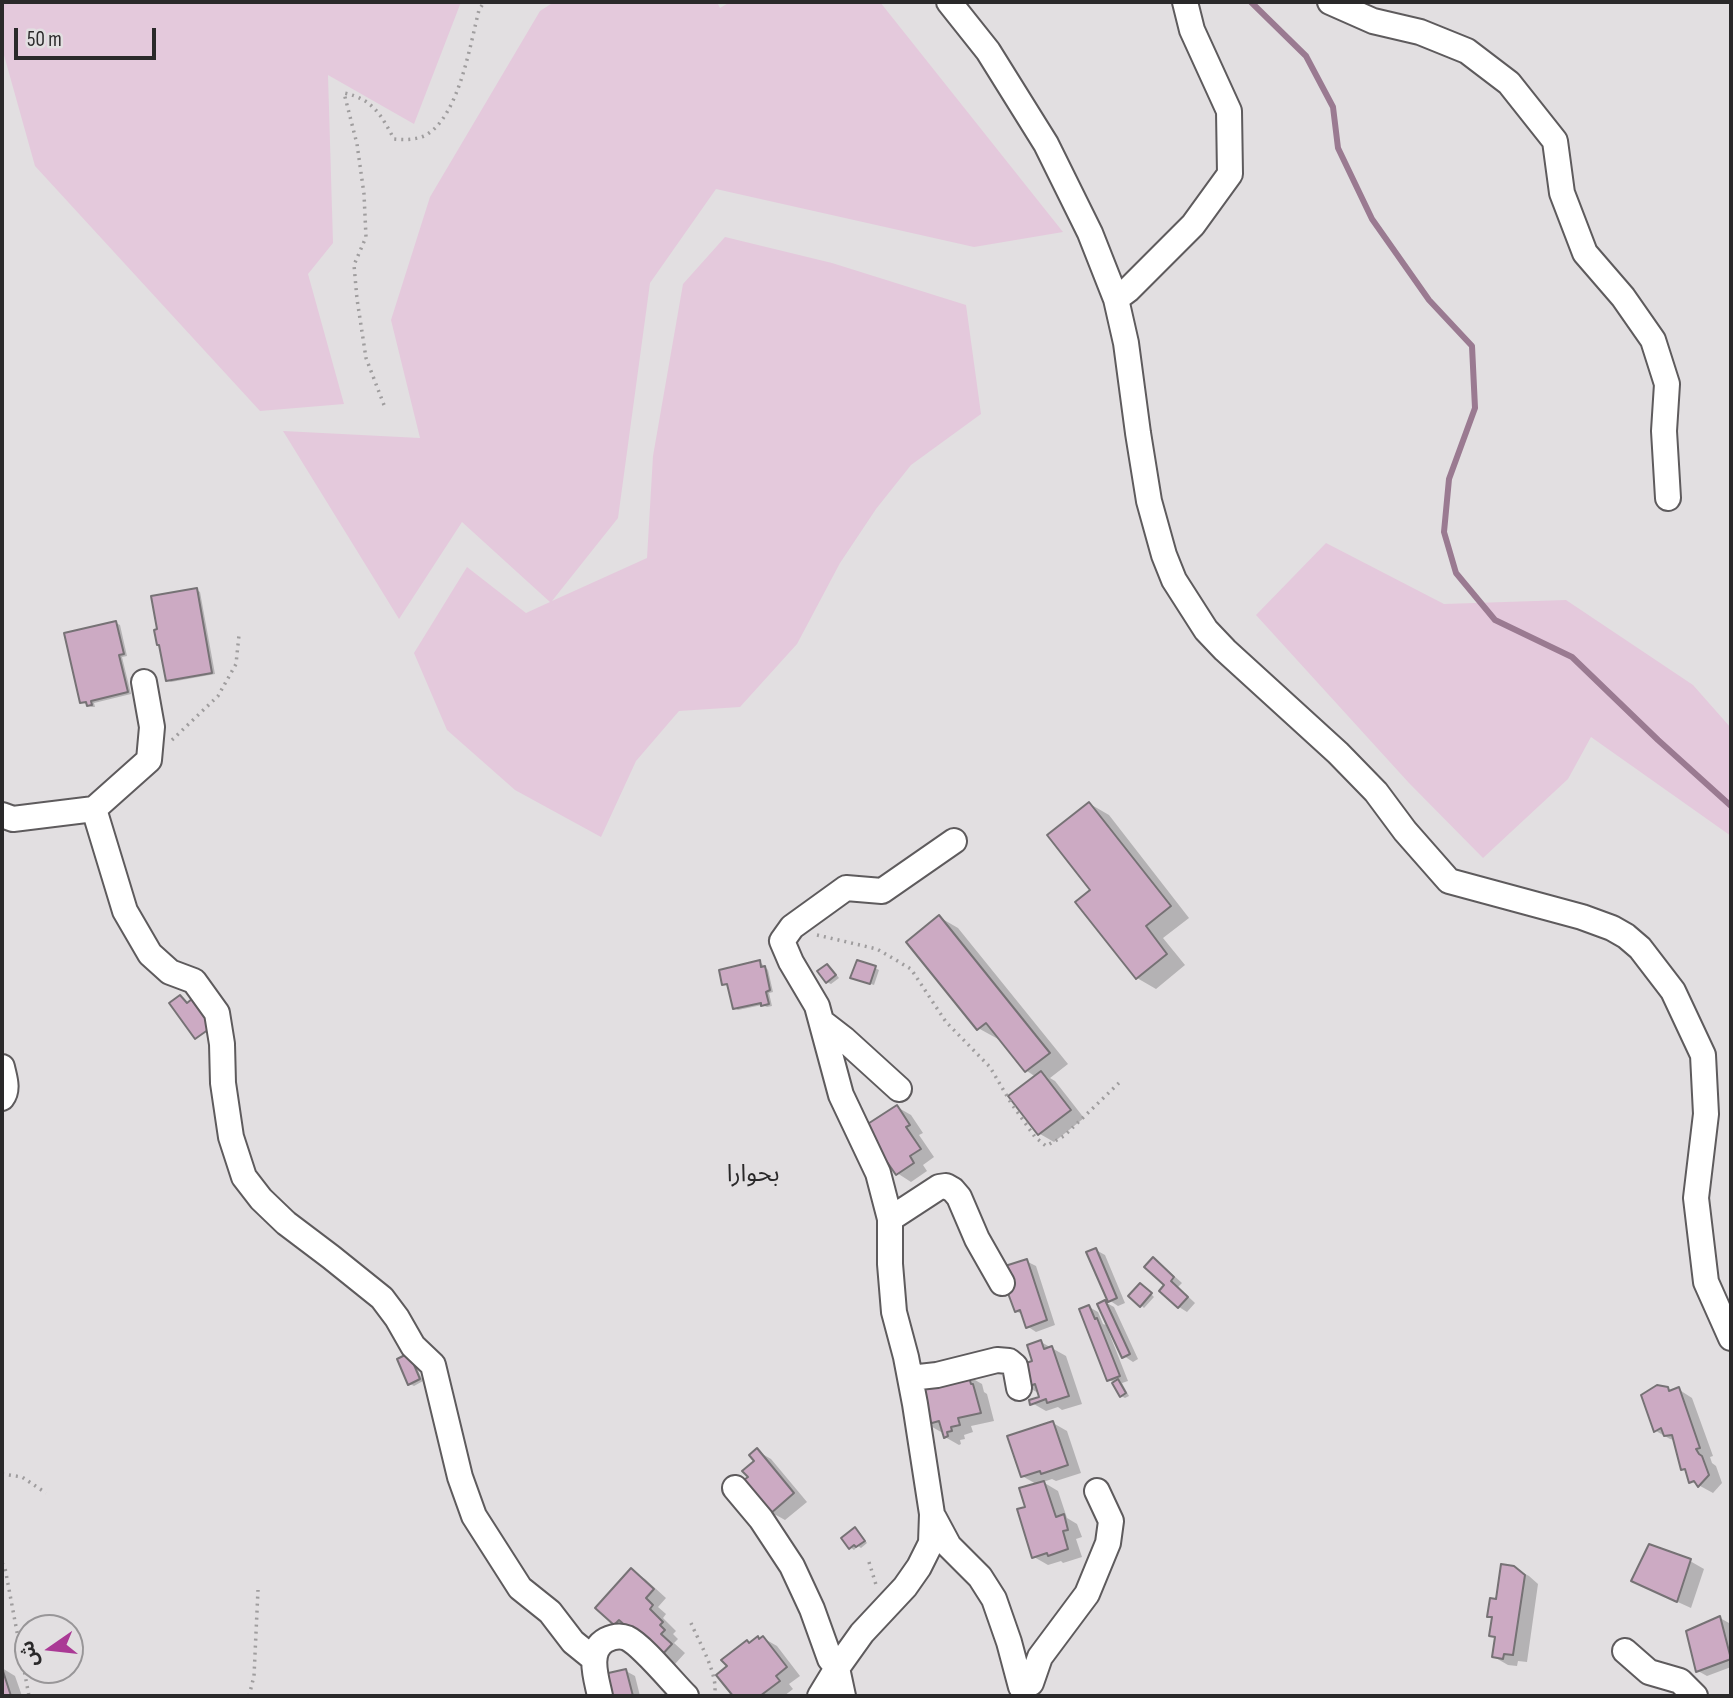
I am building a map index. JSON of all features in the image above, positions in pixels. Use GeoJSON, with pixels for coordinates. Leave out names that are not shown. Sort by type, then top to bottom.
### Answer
{"type":"FeatureCollection","features":[{"type":"Feature","properties":{"kind":"street"},"geometry":{"type":"LineString","coordinates":[[949,2],[988,51],[1046,144],[1090,233],[1116,299],[1126,342],[1149,502],[1164,555],[1174,580],[1206,630],[1376,792],[1448,881],[1582,916],[1612,928],[1640,948],[1673,991],[1703,1055],[1706,1114],[1696,1198],[1706,1282],[1731,1338]]}},
{"type":"Feature","properties":{"kind":"street"},"geometry":{"type":"LineString","coordinates":[[1116,299],[1194,225],[1230,174],[1229,111],[1192,30],[1185,2]]}},
{"type":"Feature","properties":{"kind":"street"},"geometry":{"type":"LineString","coordinates":[[1330,2],[1373,20],[1420,32],[1467,51],[1509,83],[1555,141],[1562,193],[1584,253],[1623,297],[1653,340],[1667,384],[1664,431],[1668,498]]}},
{"type":"Feature","properties":{"kind":"street"},"geometry":{"type":"LineString","coordinates":[[2,815],[13,819],[94,809],[149,760],[152,727],[144,682]]}},
{"type":"Feature","properties":{"kind":"street"},"geometry":{"type":"LineString","coordinates":[[94,809],[125,911],[150,954],[170,972],[194,981],[217,1013],[231,1137],[244,1177],[261,1199],[286,1223],[382,1298],[413,1346],[433,1365],[460,1477],[474,1516],[520,1588],[550,1612],[573,1642],[594,1659]]}},
{"type":"Feature","properties":{"kind":"street"},"geometry":{"type":"LineString","coordinates":[[820,1696],[862,1633],[905,1587],[919,1567],[931,1543],[932,1514],[910,1378],[894,1312],[890,1219],[878,1173],[841,1095],[817,1006],[782,941],[792,927],[846,888],[881,891],[954,841]]}},
{"type":"Feature","properties":{"kind":"street"},"geometry":{"type":"LineString","coordinates":[[822,1022],[899,1089]]}},
{"type":"Feature","properties":{"kind":"street"},"geometry":{"type":"LineString","coordinates":[[2,1067],[6,1088],[2,1098]]}},
{"type":"Feature","properties":{"kind":"street"},"geometry":{"type":"LineString","coordinates":[[890,1219],[939,1187],[946,1186],[959,1197],[977,1239],[1002,1283]]}},
{"type":"Feature","properties":{"kind":"street"},"geometry":{"type":"LineString","coordinates":[[910,1378],[937,1375],[997,1360],[1009,1361],[1015,1366],[1020,1388]]}},
{"type":"Feature","properties":{"kind":"street"},"geometry":{"type":"LineString","coordinates":[[735,1488],[761,1519],[792,1566],[812,1609],[830,1659],[837,1668],[843,1696]]}},
{"type":"Feature","properties":{"kind":"street"},"geometry":{"type":"LineString","coordinates":[[932,1514],[948,1546],[980,1577],[995,1600],[1021,1687],[1031,1683],[1040,1657],[1087,1594],[1108,1543],[1111,1521],[1097,1491]]}},
{"type":"Feature","properties":{"kind":"street"},"geometry":{"type":"LineString","coordinates":[[600,1696],[594,1659],[600,1644],[609,1638],[620,1636],[640,1648],[686,1696]]}},
{"type":"Feature","properties":{"kind":"street"},"geometry":{"type":"LineString","coordinates":[[1625,1651],[1649,1672],[1680,1681],[1695,1696]]}},
{"type":"Feature","properties":{"kind":"path"},"geometry":{"type":"LineString","coordinates":[[384,405],[366,358],[357,299],[354,265],[366,237],[364,205],[357,144],[344,93],[358,96],[379,113],[394,139],[407,141],[426,135],[451,107],[479,10],[484,2]]}},
{"type":"Feature","properties":{"kind":"path"},"geometry":{"type":"LineString","coordinates":[[149,760],[219,696],[236,664],[239,635]]}},
{"type":"Feature","properties":{"kind":"path"},"geometry":{"type":"LineString","coordinates":[[792,927],[877,949],[911,969],[946,1021],[990,1068],[1010,1103],[1035,1138],[1046,1146],[1064,1136],[1121,1081]]}},
{"type":"Feature","properties":{"kind":"path"},"geometry":{"type":"LineString","coordinates":[[2,1474],[22,1477],[46,1493]]}},
{"type":"Feature","properties":{"kind":"path"},"geometry":{"type":"LineString","coordinates":[[2,1563],[29,1696]]}},
{"type":"Feature","properties":{"kind":"path"},"geometry":{"type":"LineString","coordinates":[[249,1696],[254,1676],[258,1590]]}},
{"type":"Feature","properties":{"kind":"path"},"geometry":{"type":"LineString","coordinates":[[691,1623],[716,1681],[714,1696]]}},
{"type":"Feature","properties":{"kind":"shaded area"},"geometry":{"type":"Polygon","coordinates":[[[2,2],[461,2],[414,124],[328,75],[333,243],[308,274],[344,404],[260,411],[35,166],[2,48],[2,2]]]}},
{"type":"Feature","properties":{"kind":"shaded area"},"geometry":{"type":"Polygon","coordinates":[[[554,2],[717,2],[720,8],[730,2],[880,2],[1063,232],[974,247],[716,189],[650,283],[618,518],[552,601],[647,558],[653,456],[683,284],[725,237],[832,263],[966,305],[981,414],[911,465],[876,509],[840,563],[797,644],[740,707],[679,711],[636,761],[601,837],[515,790],[447,730],[414,653],[467,567],[526,613],[550,602],[462,522],[399,619],[283,431],[420,438],[391,320],[430,197],[540,11],[554,2]]]}},
{"type":"Feature","properties":{"kind":"shaded area"},"geometry":{"type":"Polygon","coordinates":[[[1326,543],[1444,604],[1566,600],[1693,685],[1731,728],[1731,836],[1591,737],[1568,779],[1483,858],[1409,783],[1256,615],[1326,543]]]}},
{"type":"Feature","properties":{"kind":"building"},"geometry":{"type":"Polygon","coordinates":[[[197,588],[212,673],[166,681],[154,630],[157,629],[151,596],[197,588]]]}},
{"type":"Feature","properties":{"kind":"building"},"geometry":{"type":"Polygon","coordinates":[[[116,621],[124,654],[119,655],[128,692],[91,701],[92,705],[87,706],[86,702],[80,703],[64,633],[116,621]]]}},
{"type":"Feature","properties":{"kind":"building"},"geometry":{"type":"Polygon","coordinates":[[[1089,802],[1171,906],[1146,926],[1167,954],[1136,979],[1075,902],[1090,890],[1047,835],[1089,802]]]}},
{"type":"Feature","properties":{"kind":"building"},"geometry":{"type":"Polygon","coordinates":[[[939,915],[1050,1053],[1025,1072],[986,1023],[977,1030],[906,942],[939,915]]]}},
{"type":"Feature","properties":{"kind":"building"},"geometry":{"type":"Polygon","coordinates":[[[760,960],[761,967],[765,966],[770,990],[766,992],[769,1004],[733,1009],[727,984],[722,985],[719,970],[760,960]]]}},
{"type":"Feature","properties":{"kind":"building"},"geometry":{"type":"Polygon","coordinates":[[[857,960],[876,966],[870,984],[850,978],[857,960]]]}},
{"type":"Feature","properties":{"kind":"building"},"geometry":{"type":"Polygon","coordinates":[[[827,964],[836,975],[826,983],[817,971],[827,964]]]}},
{"type":"Feature","properties":{"kind":"building"},"geometry":{"type":"Polygon","coordinates":[[[180,995],[187,1003],[192,999],[212,1027],[195,1039],[169,1003],[180,995]]]}},
{"type":"Feature","properties":{"kind":"building"},"geometry":{"type":"Polygon","coordinates":[[[1041,1071],[1071,1110],[1038,1135],[1008,1096],[1041,1071]]]}},
{"type":"Feature","properties":{"kind":"building"},"geometry":{"type":"Polygon","coordinates":[[[897,1105],[910,1125],[906,1127],[921,1149],[910,1156],[914,1163],[896,1175],[863,1127],[897,1105]]]}},
{"type":"Feature","properties":{"kind":"building"},"geometry":{"type":"Polygon","coordinates":[[[1096,1248],[1117,1298],[1108,1302],[1086,1252],[1096,1248]]]}},
{"type":"Feature","properties":{"kind":"building"},"geometry":{"type":"Polygon","coordinates":[[[1153,1257],[1174,1277],[1171,1281],[1188,1297],[1178,1308],[1159,1291],[1164,1285],[1144,1267],[1153,1257]]]}},
{"type":"Feature","properties":{"kind":"building"},"geometry":{"type":"Polygon","coordinates":[[[1027,1259],[1047,1320],[1026,1328],[1020,1310],[1015,1312],[1006,1288],[1005,1266],[1027,1259]]]}},
{"type":"Feature","properties":{"kind":"building"},"geometry":{"type":"Polygon","coordinates":[[[1140,1283],[1152,1293],[1140,1307],[1128,1296],[1140,1283]]]}},
{"type":"Feature","properties":{"kind":"building"},"geometry":{"type":"Polygon","coordinates":[[[1105,1300],[1130,1354],[1122,1358],[1097,1304],[1105,1300]]]}},
{"type":"Feature","properties":{"kind":"building"},"geometry":{"type":"Polygon","coordinates":[[[1089,1305],[1095,1319],[1097,1318],[1120,1376],[1107,1381],[1079,1309],[1089,1305]]]}},
{"type":"Feature","properties":{"kind":"building"},"geometry":{"type":"Polygon","coordinates":[[[1041,1340],[1044,1349],[1052,1346],[1069,1396],[1047,1403],[1046,1399],[1030,1405],[1029,1400],[1039,1397],[1035,1384],[1025,1388],[1017,1366],[1032,1361],[1027,1345],[1041,1340]]]}},
{"type":"Feature","properties":{"kind":"building"},"geometry":{"type":"Polygon","coordinates":[[[409,1353],[420,1379],[408,1385],[397,1359],[409,1353]]]}},
{"type":"Feature","properties":{"kind":"building"},"geometry":{"type":"Polygon","coordinates":[[[968,1374],[981,1413],[958,1418],[960,1425],[951,1427],[952,1431],[947,1432],[948,1436],[944,1438],[939,1421],[925,1425],[922,1389],[968,1374]]]}},
{"type":"Feature","properties":{"kind":"building"},"geometry":{"type":"Polygon","coordinates":[[[1118,1379],[1126,1393],[1120,1397],[1112,1383],[1118,1379]]]}},
{"type":"Feature","properties":{"kind":"building"},"geometry":{"type":"Polygon","coordinates":[[[1657,1385],[1668,1387],[1669,1391],[1679,1387],[1700,1448],[1696,1449],[1702,1456],[1709,1475],[1698,1487],[1694,1481],[1689,1483],[1685,1469],[1681,1470],[1672,1435],[1664,1436],[1661,1428],[1654,1432],[1641,1395],[1657,1385]]]}},
{"type":"Feature","properties":{"kind":"building"},"geometry":{"type":"Polygon","coordinates":[[[1053,1421],[1068,1465],[1021,1477],[1007,1436],[1053,1421]]]}},
{"type":"Feature","properties":{"kind":"building"},"geometry":{"type":"Polygon","coordinates":[[[757,1448],[794,1493],[770,1514],[737,1485],[748,1477],[742,1471],[754,1461],[749,1455],[757,1448]]]}},
{"type":"Feature","properties":{"kind":"building"},"geometry":{"type":"Polygon","coordinates":[[[1044,1481],[1056,1517],[1064,1514],[1068,1530],[1063,1531],[1068,1549],[1032,1558],[1017,1509],[1025,1507],[1019,1488],[1044,1481]]]}},
{"type":"Feature","properties":{"kind":"building"},"geometry":{"type":"Polygon","coordinates":[[[855,1527],[865,1541],[849,1549],[841,1538],[855,1527]]]}},
{"type":"Feature","properties":{"kind":"building"},"geometry":{"type":"Polygon","coordinates":[[[1649,1544],[1691,1559],[1677,1602],[1631,1581],[1649,1544]]]}},
{"type":"Feature","properties":{"kind":"building"},"geometry":{"type":"Polygon","coordinates":[[[1501,1564],[1514,1566],[1525,1575],[1513,1655],[1504,1654],[1503,1659],[1492,1657],[1495,1637],[1489,1636],[1492,1617],[1487,1617],[1490,1598],[1496,1599],[1501,1564]]]}},
{"type":"Feature","properties":{"kind":"building"},"geometry":{"type":"Polygon","coordinates":[[[631,1568],[654,1589],[646,1598],[653,1605],[650,1609],[663,1622],[660,1625],[665,1630],[661,1634],[672,1644],[660,1657],[619,1620],[614,1625],[595,1608],[631,1568]]]}},
{"type":"Feature","properties":{"kind":"building"},"geometry":{"type":"Polygon","coordinates":[[[1720,1616],[1731,1659],[1696,1672],[1686,1631],[1720,1616]]]}},
{"type":"Feature","properties":{"kind":"building"},"geometry":{"type":"Polygon","coordinates":[[[758,1636],[759,1639],[763,1636],[787,1667],[776,1676],[780,1681],[760,1696],[733,1696],[716,1675],[727,1666],[721,1660],[747,1640],[749,1643],[758,1636]]]}},
{"type":"Feature","properties":{"kind":"building"},"geometry":{"type":"Polygon","coordinates":[[[2,1668],[11,1696],[2,1696],[2,1668]]]}},
{"type":"Feature","properties":{"kind":"building"},"geometry":{"type":"Polygon","coordinates":[[[626,1669],[633,1696],[609,1696],[604,1674],[626,1669]]]}},
{"type":"Feature","properties":{"kind":"waterway"},"geometry":{"type":"LineString","coordinates":[[1251,2],[1306,56],[1333,107],[1338,148],[1372,219],[1429,300],[1472,346],[1475,408],[1449,479],[1444,532],[1456,573],[1495,620],[1572,657],[1731,806]]}},
{"type":"Feature","properties":{"kind":"district","name":"بحوارا"},"geometry":{"type":"Point","coordinates":[753,1175]}}]}
